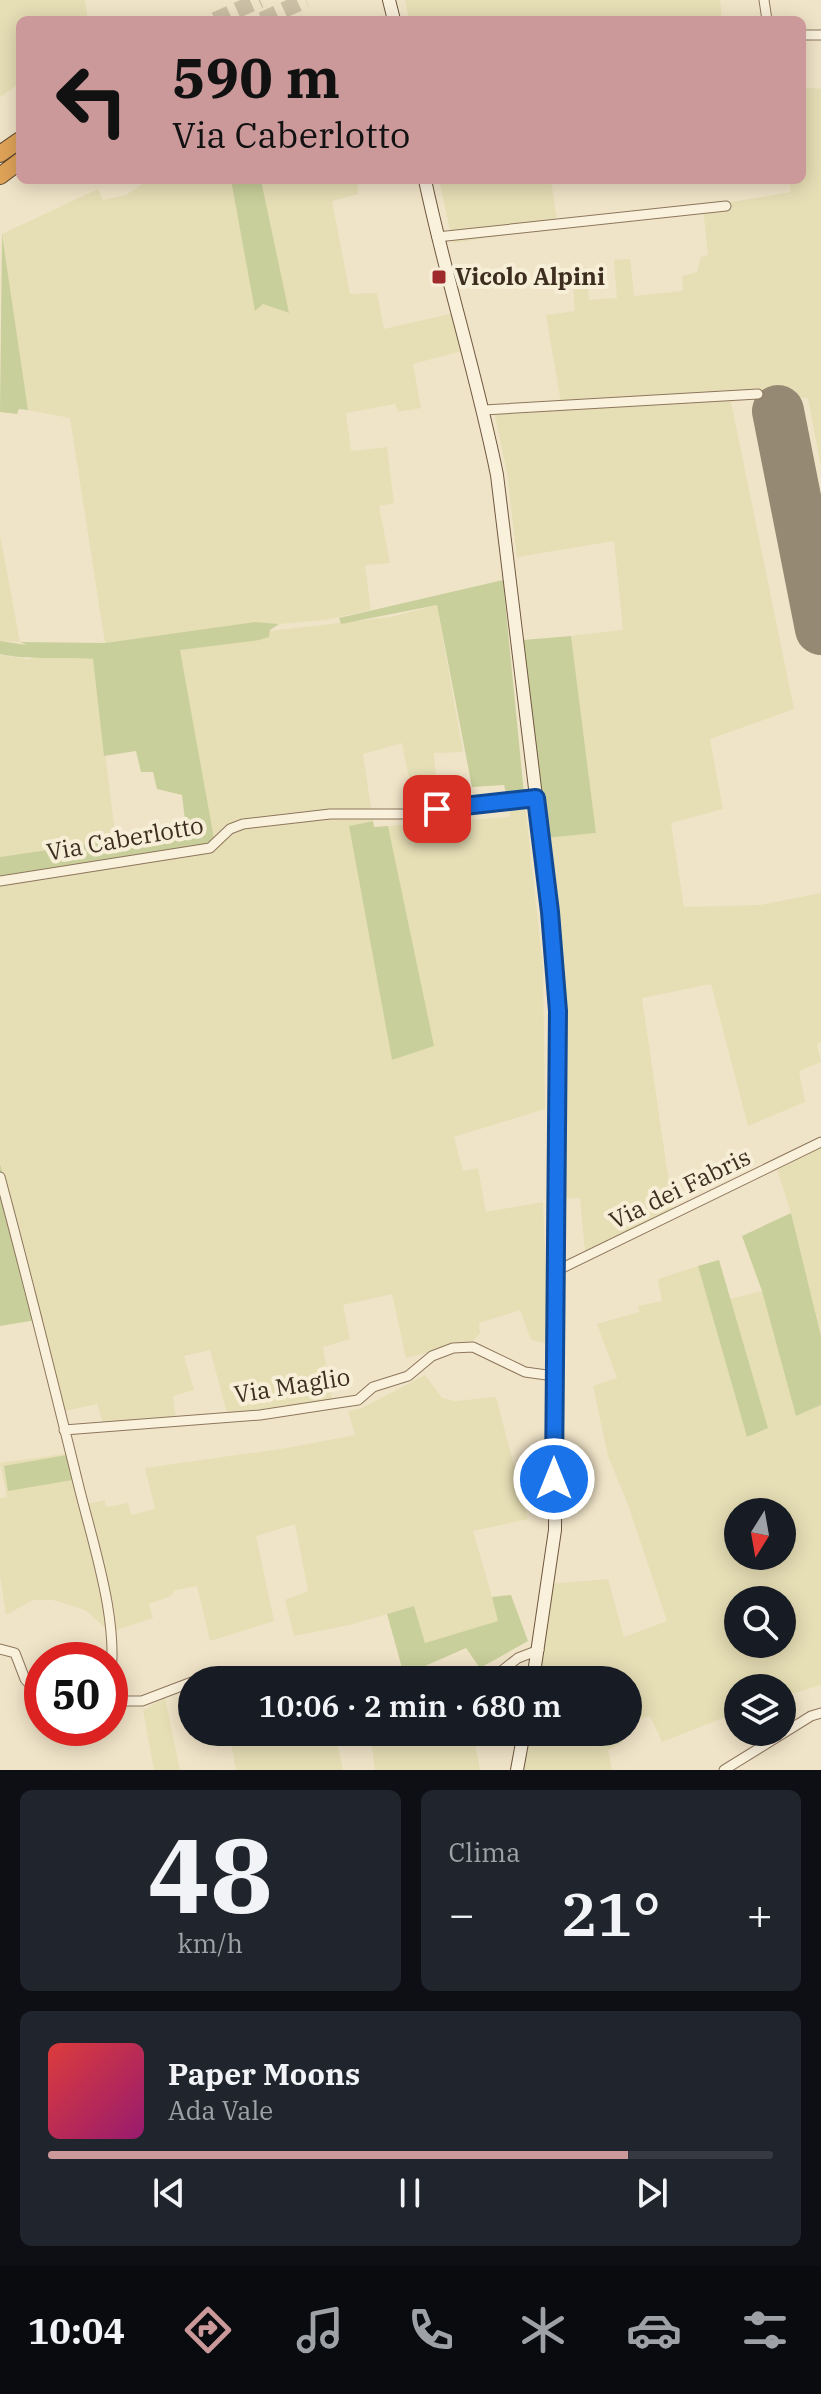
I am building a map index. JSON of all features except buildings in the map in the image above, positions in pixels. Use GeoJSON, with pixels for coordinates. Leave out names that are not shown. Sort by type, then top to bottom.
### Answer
{"type":"FeatureCollection","features":[{"type":"Feature","properties":{"kind":"main road"},"geometry":{"type":"LineString","coordinates":[[426,184],[437,237],[484,410],[497,475],[550,912],[558,1011],[553,1553],[536,1666]]}},
{"type":"Feature","properties":{"kind":"main road"},"geometry":{"type":"LineString","coordinates":[[517,1770],[521,1746]]}},
{"type":"Feature","properties":{"kind":"street"},"geometry":{"type":"LineString","coordinates":[[437,237],[726,206]]}},
{"type":"Feature","properties":{"kind":"street"},"geometry":{"type":"LineString","coordinates":[[484,410],[758,394]]}},
{"type":"Feature","properties":{"kind":"street","name":"Via Caberlotto"},"geometry":{"type":"LineString","coordinates":[[0,881],[210,848],[230,829],[243,824],[330,814],[405,814],[536,798]]}},
{"type":"Feature","properties":{"kind":"street","name":"Via dei Fabris"},"geometry":{"type":"LineString","coordinates":[[556,1271],[821,1142]]}},
{"type":"Feature","properties":{"kind":"street"},"geometry":{"type":"LineString","coordinates":[[0,1177],[99,1569],[112,1642]]}},
{"type":"Feature","properties":{"kind":"street","name":"Via Maglio"},"geometry":{"type":"LineString","coordinates":[[64,1430],[260,1415],[358,1400],[373,1387],[408,1376],[432,1356],[453,1348],[473,1347],[525,1372],[554,1376]]}},
{"type":"Feature","properties":{"kind":"street"},"geometry":{"type":"LineString","coordinates":[[0,1649],[15,1653],[24,1676]]}},
{"type":"Feature","properties":{"kind":"street"},"geometry":{"type":"LineString","coordinates":[[508,1666],[518,1658],[539,1650]]}},
{"type":"Feature","properties":{"kind":"street"},"geometry":{"type":"LineString","coordinates":[[128,1701],[142,1701],[178,1687]]}},
{"type":"Feature","properties":{"kind":"street"},"geometry":{"type":"LineString","coordinates":[[724,1770],[811,1716],[821,1713]]}},
{"type":"Feature","properties":{"kind":"shaded area"},"geometry":{"type":"Polygon","coordinates":[[[0,0],[85,0],[87,16],[16,16],[16,86],[0,97],[0,0]]]}},
{"type":"Feature","properties":{"kind":"shaded area"},"geometry":{"type":"Polygon","coordinates":[[[405,0],[720,0],[722,16],[408,16],[405,0]]]}},
{"type":"Feature","properties":{"kind":"shaded area"},"geometry":{"type":"Polygon","coordinates":[[[806,87],[821,89],[821,468],[808,398],[753,397],[731,402],[794,709],[710,739],[723,809],[671,823],[684,907],[760,905],[821,893],[821,1042],[817,1044],[821,1062],[799,1071],[805,1102],[748,1126],[711,984],[642,998],[673,1210],[585,1251],[580,1198],[560,1199],[563,1007],[546,838],[596,833],[571,636],[623,630],[614,541],[517,557],[507,473],[494,410],[561,403],[546,315],[575,311],[572,269],[587,267],[589,300],[617,298],[614,260],[630,259],[634,296],[683,291],[682,276],[697,272],[701,257],[708,255],[703,207],[791,192],[790,184],[806,184],[806,87]]]}},
{"type":"Feature","properties":{"kind":"shaded area"},"geometry":{"type":"Polygon","coordinates":[[[142,184],[232,184],[255,309],[263,304],[288,313],[262,184],[357,184],[358,194],[332,201],[350,294],[377,293],[384,329],[458,312],[469,349],[413,364],[421,408],[398,412],[395,404],[346,413],[351,451],[387,447],[394,503],[379,506],[390,563],[365,565],[371,610],[325,620],[279,624],[255,622],[105,643],[70,418],[28,410],[2,234],[98,189],[103,200],[126,195],[142,184]]]}},
{"type":"Feature","properties":{"kind":"shaded area"},"geometry":{"type":"Polygon","coordinates":[[[440,184],[552,184],[558,227],[453,243],[440,184]]]}},
{"type":"Feature","properties":{"kind":"shaded area"},"geometry":{"type":"Polygon","coordinates":[[[0,535],[20,642],[0,641],[0,535]]]}},
{"type":"Feature","properties":{"kind":"shaded area"},"geometry":{"type":"Polygon","coordinates":[[[437,605],[463,752],[434,753],[436,781],[410,783],[402,743],[363,754],[373,821],[349,826],[392,1060],[433,1046],[388,826],[510,817],[508,801],[525,804],[543,967],[545,1109],[454,1137],[463,1171],[478,1168],[486,1212],[543,1202],[549,1344],[531,1340],[520,1310],[479,1323],[480,1333],[473,1341],[406,1358],[392,1294],[343,1305],[350,1339],[323,1347],[332,1400],[227,1413],[210,1350],[184,1356],[194,1390],[173,1396],[176,1419],[104,1426],[97,1404],[65,1411],[0,1164],[0,884],[215,850],[180,650],[269,637],[270,631],[391,617],[437,605]]]}},
{"type":"Feature","properties":{"kind":"shaded area"},"geometry":{"type":"Polygon","coordinates":[[[0,655],[26,659],[60,656],[93,659],[116,840],[0,857],[0,655]]]}},
{"type":"Feature","properties":{"kind":"shaded area"},"geometry":{"type":"Polygon","coordinates":[[[821,1146],[821,1336],[777,1169],[821,1146]]]}},
{"type":"Feature","properties":{"kind":"shaded area"},"geometry":{"type":"Polygon","coordinates":[[[698,1266],[747,1437],[767,1428],[730,1299],[762,1291],[796,1416],[821,1405],[821,1685],[796,1693],[796,1674],[724,1674],[724,1718],[662,1742],[650,1716],[642,1719],[642,1666],[537,1666],[551,1584],[608,1579],[624,1637],[667,1621],[608,1456],[593,1386],[617,1378],[597,1324],[639,1312],[638,1306],[662,1301],[658,1279],[698,1266]]]}},
{"type":"Feature","properties":{"kind":"shaded area"},"geometry":{"type":"Polygon","coordinates":[[[425,1375],[442,1398],[455,1401],[496,1397],[528,1519],[473,1531],[499,1621],[425,1643],[414,1606],[350,1625],[294,1636],[285,1600],[308,1591],[295,1524],[256,1536],[274,1621],[210,1641],[197,1586],[175,1590],[171,1596],[149,1604],[153,1618],[110,1632],[85,1610],[53,1600],[33,1600],[6,1615],[0,1576],[0,1498],[7,1497],[0,1463],[71,1453],[86,1504],[105,1500],[106,1507],[128,1503],[131,1515],[155,1509],[145,1468],[355,1435],[348,1411],[362,1408],[425,1375]]]}},
{"type":"Feature","properties":{"kind":"shaded area"},"geometry":{"type":"Polygon","coordinates":[[[165,1698],[180,1770],[154,1770],[143,1710],[165,1698]]]}},
{"type":"Feature","properties":{"kind":"shaded area"},"geometry":{"type":"Polygon","coordinates":[[[232,1746],[338,1746],[343,1770],[236,1770],[232,1746]]]}},
{"type":"Feature","properties":{"kind":"shaded area"},"geometry":{"type":"Polygon","coordinates":[[[372,1746],[476,1746],[480,1770],[375,1770],[372,1746]]]}},
{"type":"Feature","properties":{"kind":"shaded area"},"geometry":{"type":"Polygon","coordinates":[[[524,1746],[616,1746],[608,1750],[612,1770],[520,1770],[524,1746]]]}},
{"type":"Feature","properties":{"kind":"green space"},"geometry":{"type":"Polygon","coordinates":[[[232,184],[262,184],[289,313],[263,304],[255,311],[232,184]]]}},
{"type":"Feature","properties":{"kind":"green space"},"geometry":{"type":"Polygon","coordinates":[[[2,234],[28,410],[19,409],[17,414],[0,412],[2,234]]]}},
{"type":"Feature","properties":{"kind":"green space"},"geometry":{"type":"Polygon","coordinates":[[[503,580],[525,804],[508,801],[504,785],[472,787],[437,605],[341,624],[339,618],[503,580]]]}},
{"type":"Feature","properties":{"kind":"green space"},"geometry":{"type":"Polygon","coordinates":[[[255,622],[279,624],[270,630],[269,637],[259,640],[180,650],[216,850],[0,884],[0,857],[116,840],[187,837],[182,795],[157,789],[153,772],[141,772],[136,751],[104,756],[93,659],[0,654],[0,641],[27,645],[20,642],[105,643],[255,622]]]}},
{"type":"Feature","properties":{"kind":"green space"},"geometry":{"type":"Polygon","coordinates":[[[571,636],[596,833],[546,838],[538,796],[523,640],[571,636]]]}},
{"type":"Feature","properties":{"kind":"green space"},"geometry":{"type":"Polygon","coordinates":[[[373,821],[374,827],[388,826],[434,1046],[392,1060],[349,826],[373,821]]]}},
{"type":"Feature","properties":{"kind":"green space"},"geometry":{"type":"Polygon","coordinates":[[[0,1164],[43,1319],[0,1326],[0,1164]]]}},
{"type":"Feature","properties":{"kind":"green space"},"geometry":{"type":"Polygon","coordinates":[[[791,1213],[821,1336],[821,1405],[796,1416],[762,1291],[742,1236],[791,1213]]]}},
{"type":"Feature","properties":{"kind":"green space"},"geometry":{"type":"Polygon","coordinates":[[[719,1260],[768,1428],[747,1437],[698,1266],[719,1260]]]}},
{"type":"Feature","properties":{"kind":"green space"},"geometry":{"type":"Polygon","coordinates":[[[67,1455],[72,1480],[8,1491],[4,1466],[67,1455]]]}},
{"type":"Feature","properties":{"kind":"green space"},"geometry":{"type":"Polygon","coordinates":[[[511,1595],[528,1641],[484,1666],[479,1666],[466,1648],[425,1666],[401,1666],[387,1614],[414,1606],[425,1643],[498,1621],[492,1597],[511,1595]]]}},
{"type":"Feature","properties":{"kind":"runway"},"geometry":{"type":"LineString","coordinates":[[778,411],[821,629]]}},
{"type":"Feature","properties":{"kind":"tunnel"},"geometry":{"type":"LineString","coordinates":[[224,16],[260,0]]}},
{"type":"Feature","properties":{"kind":"tunnel"},"geometry":{"type":"LineString","coordinates":[[271,16],[306,0]]}},
{"type":"Feature","properties":{"kind":"place","name":"Vicolo Alpini"},"geometry":{"type":"Point","coordinates":[439,277]}},
{"type":"Feature","properties":{"kind":"route"},"geometry":{"type":"LineString","coordinates":[[437,809],[536,798],[558,1011],[554,1479]]}}]}
